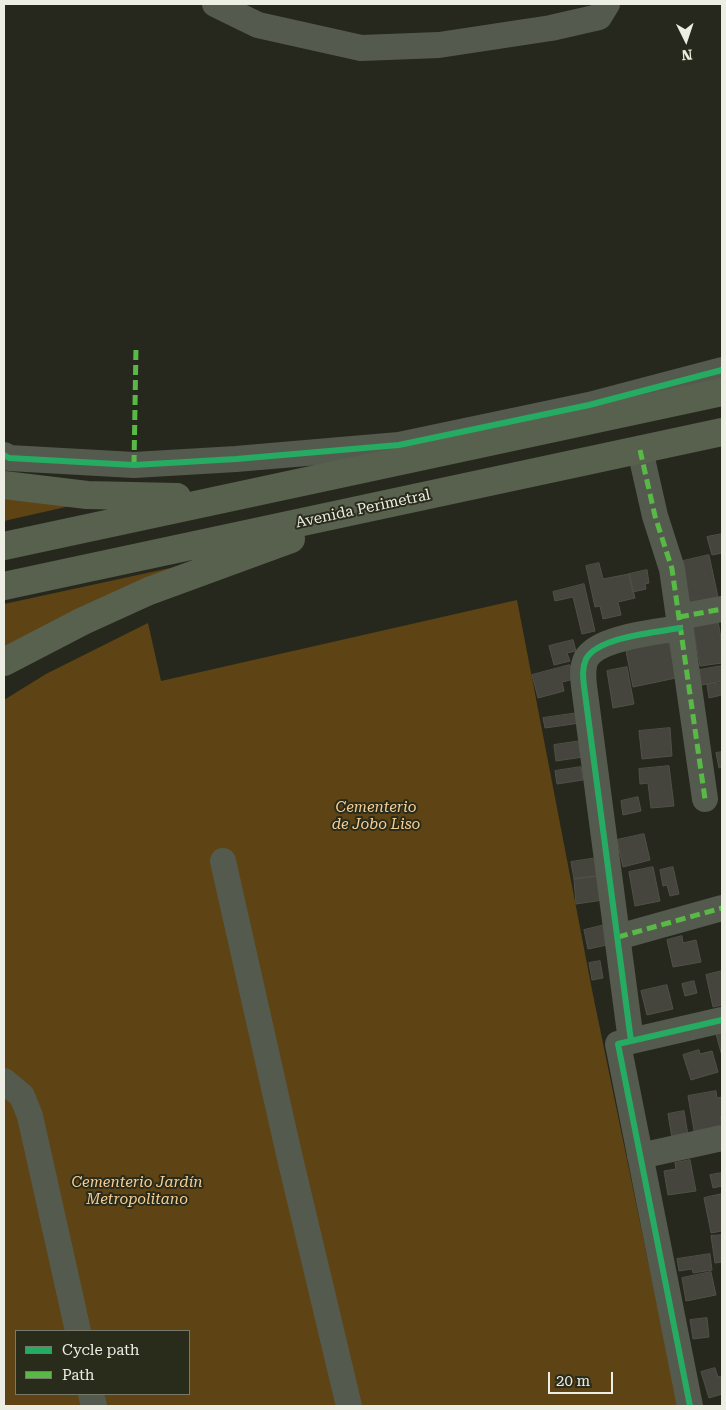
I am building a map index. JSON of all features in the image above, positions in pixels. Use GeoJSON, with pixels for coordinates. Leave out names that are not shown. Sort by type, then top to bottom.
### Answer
{"type":"FeatureCollection","features":[{"type":"Feature","properties":{"kind":"highway"},"geometry":{"type":"LineString","coordinates":[[4,546],[722,392]]}},
{"type":"Feature","properties":{"kind":"highway","name":"Avenida Perimetral"},"geometry":{"type":"LineString","coordinates":[[4,586],[722,432]]}},
{"type":"Feature","properties":{"kind":"highway"},"geometry":{"type":"LineString","coordinates":[[4,485],[87,495],[232,498]]}},
{"type":"Feature","properties":{"kind":"highway"},"geometry":{"type":"LineString","coordinates":[[4,662],[83,620],[149,591],[384,504]]}},
{"type":"Feature","properties":{"kind":"street"},"geometry":{"type":"LineString","coordinates":[[215,4],[258,25],[361,48],[440,45],[551,28],[599,17],[607,4]]}},
{"type":"Feature","properties":{"kind":"street"},"geometry":{"type":"LineString","coordinates":[[4,455],[10,458],[134,465],[227,460],[400,445],[589,405],[722,370]]}},
{"type":"Feature","properties":{"kind":"street"},"geometry":{"type":"LineString","coordinates":[[640,450],[656,516],[672,569],[705,799]]}},
{"type":"Feature","properties":{"kind":"street"},"geometry":{"type":"LineString","coordinates":[[227,460],[232,498]]}},
{"type":"Feature","properties":{"kind":"street"},"geometry":{"type":"LineString","coordinates":[[690,1406],[640,1156],[625,1043],[618,937],[583,671],[587,658],[602,646],[722,609]]}},
{"type":"Feature","properties":{"kind":"street"},"geometry":{"type":"LineString","coordinates":[[222,861],[291,1164],[349,1406]]}},
{"type":"Feature","properties":{"kind":"street"},"geometry":{"type":"LineString","coordinates":[[618,937],[722,908]]}},
{"type":"Feature","properties":{"kind":"street"},"geometry":{"type":"LineString","coordinates":[[625,1043],[722,1020]]}},
{"type":"Feature","properties":{"kind":"street"},"geometry":{"type":"LineString","coordinates":[[4,1081],[22,1096],[30,1116],[78,1330]]}},
{"type":"Feature","properties":{"kind":"street"},"geometry":{"type":"LineString","coordinates":[[640,1156],[722,1138]]}},
{"type":"Feature","properties":{"kind":"green space"},"geometry":{"type":"Polygon","coordinates":[[[4,495],[70,506],[4,521],[4,495]]]}},
{"type":"Feature","properties":{"kind":"green space"},"geometry":{"type":"Polygon","coordinates":[[[184,565],[4,652],[4,604],[184,565]]]}},
{"type":"Feature","properties":{"kind":"green space","name":"Cementerio de Jobo Liso"},"geometry":{"type":"Polygon","coordinates":[[[517,600],[593,995],[678,1406],[4,1406],[4,700],[46,674],[148,623],[161,681],[517,600]]]}},
{"type":"Feature","properties":{"kind":"building"},"geometry":{"type":"Polygon","coordinates":[[[722,534],[722,553],[712,555],[707,537],[722,534]]]}},
{"type":"Feature","properties":{"kind":"building"},"geometry":{"type":"Polygon","coordinates":[[[709,555],[718,597],[689,607],[679,562],[709,555]]]}},
{"type":"Feature","properties":{"kind":"building"},"geometry":{"type":"Polygon","coordinates":[[[599,563],[603,579],[629,574],[635,598],[618,602],[621,615],[603,619],[600,606],[595,607],[586,566],[599,563]]]}},
{"type":"Feature","properties":{"kind":"building"},"geometry":{"type":"Polygon","coordinates":[[[647,570],[649,583],[645,584],[646,589],[633,592],[629,574],[647,570]]]}},
{"type":"Feature","properties":{"kind":"building"},"geometry":{"type":"Polygon","coordinates":[[[584,584],[595,631],[582,634],[573,597],[555,601],[553,592],[584,584]]]}},
{"type":"Feature","properties":{"kind":"building"},"geometry":{"type":"Polygon","coordinates":[[[718,621],[722,644],[722,663],[700,666],[693,626],[718,621]]]}},
{"type":"Feature","properties":{"kind":"building"},"geometry":{"type":"Polygon","coordinates":[[[668,637],[676,678],[633,687],[625,646],[668,637]]]}},
{"type":"Feature","properties":{"kind":"building"},"geometry":{"type":"Polygon","coordinates":[[[573,640],[576,651],[567,653],[570,661],[554,665],[549,646],[573,640]]]}},
{"type":"Feature","properties":{"kind":"building"},"geometry":{"type":"Polygon","coordinates":[[[570,665],[574,679],[562,682],[564,691],[538,698],[532,675],[570,665]]]}},
{"type":"Feature","properties":{"kind":"building"},"geometry":{"type":"Polygon","coordinates":[[[722,666],[722,681],[697,686],[694,671],[722,666]]]}},
{"type":"Feature","properties":{"kind":"building"},"geometry":{"type":"Polygon","coordinates":[[[627,667],[634,704],[613,708],[607,671],[627,667]]]}},
{"type":"Feature","properties":{"kind":"building"},"geometry":{"type":"Polygon","coordinates":[[[722,683],[722,695],[709,698],[707,685],[722,683]]]}},
{"type":"Feature","properties":{"kind":"building"},"geometry":{"type":"Polygon","coordinates":[[[578,713],[580,723],[545,728],[543,718],[578,713]]]}},
{"type":"Feature","properties":{"kind":"building"},"geometry":{"type":"Polygon","coordinates":[[[670,728],[672,756],[642,759],[639,731],[670,728]]]}},
{"type":"Feature","properties":{"kind":"building"},"geometry":{"type":"Polygon","coordinates":[[[581,741],[583,757],[556,761],[554,745],[581,741]]]}},
{"type":"Feature","properties":{"kind":"building"},"geometry":{"type":"Polygon","coordinates":[[[722,752],[722,767],[719,768],[716,753],[722,752]]]}},
{"type":"Feature","properties":{"kind":"building"},"geometry":{"type":"Polygon","coordinates":[[[669,766],[674,806],[651,808],[648,783],[640,784],[639,769],[669,766]]]}},
{"type":"Feature","properties":{"kind":"building"},"geometry":{"type":"Polygon","coordinates":[[[581,767],[583,780],[557,784],[555,771],[581,767]]]}},
{"type":"Feature","properties":{"kind":"building"},"geometry":{"type":"Polygon","coordinates":[[[638,797],[641,811],[623,815],[621,801],[638,797]]]}},
{"type":"Feature","properties":{"kind":"building"},"geometry":{"type":"Polygon","coordinates":[[[644,834],[650,860],[623,867],[617,840],[644,834]]]}},
{"type":"Feature","properties":{"kind":"building"},"geometry":{"type":"Polygon","coordinates":[[[597,858],[599,876],[574,879],[571,862],[597,858]]]}},
{"type":"Feature","properties":{"kind":"building"},"geometry":{"type":"Polygon","coordinates":[[[653,867],[660,901],[635,906],[629,872],[653,867]]]}},
{"type":"Feature","properties":{"kind":"building"},"geometry":{"type":"Polygon","coordinates":[[[673,867],[679,894],[670,896],[667,885],[663,886],[660,870],[673,867]]]}},
{"type":"Feature","properties":{"kind":"building"},"geometry":{"type":"Polygon","coordinates":[[[599,876],[603,900],[576,904],[574,879],[599,876]]]}},
{"type":"Feature","properties":{"kind":"building"},"geometry":{"type":"Polygon","coordinates":[[[605,925],[607,945],[588,949],[584,930],[605,925]]]}},
{"type":"Feature","properties":{"kind":"building"},"geometry":{"type":"Polygon","coordinates":[[[682,936],[683,943],[696,940],[701,962],[673,967],[667,940],[682,936]]]}},
{"type":"Feature","properties":{"kind":"building"},"geometry":{"type":"Polygon","coordinates":[[[600,961],[603,978],[592,980],[589,963],[600,961]]]}},
{"type":"Feature","properties":{"kind":"building"},"geometry":{"type":"Polygon","coordinates":[[[722,971],[722,1005],[713,1007],[706,975],[722,971]]]}},
{"type":"Feature","properties":{"kind":"building"},"geometry":{"type":"Polygon","coordinates":[[[694,981],[697,993],[685,996],[682,984],[694,981]]]}},
{"type":"Feature","properties":{"kind":"building"},"geometry":{"type":"Polygon","coordinates":[[[667,985],[673,1009],[647,1015],[641,991],[667,985]]]}},
{"type":"Feature","properties":{"kind":"building"},"geometry":{"type":"Polygon","coordinates":[[[722,1032],[722,1056],[716,1034],[722,1032]]]}},
{"type":"Feature","properties":{"kind":"building"},"geometry":{"type":"Polygon","coordinates":[[[699,1050],[700,1054],[712,1051],[718,1072],[691,1080],[683,1055],[699,1050]]]}},
{"type":"Feature","properties":{"kind":"building"},"geometry":{"type":"Polygon","coordinates":[[[716,1091],[717,1098],[722,1097],[722,1113],[720,1114],[722,1128],[695,1136],[688,1096],[716,1091]]]}},
{"type":"Feature","properties":{"kind":"building"},"geometry":{"type":"Polygon","coordinates":[[[684,1111],[688,1135],[672,1138],[668,1114],[684,1111]]]}},
{"type":"Feature","properties":{"kind":"building"},"geometry":{"type":"Polygon","coordinates":[[[690,1160],[696,1191],[668,1195],[664,1171],[676,1169],[675,1163],[690,1160]]]}},
{"type":"Feature","properties":{"kind":"building"},"geometry":{"type":"Polygon","coordinates":[[[722,1173],[722,1186],[713,1188],[710,1175],[722,1173]]]}},
{"type":"Feature","properties":{"kind":"building"},"geometry":{"type":"Polygon","coordinates":[[[722,1194],[722,1231],[711,1233],[704,1198],[722,1194]]]}},
{"type":"Feature","properties":{"kind":"building"},"geometry":{"type":"Polygon","coordinates":[[[722,1235],[722,1262],[715,1263],[711,1236],[722,1235]]]}},
{"type":"Feature","properties":{"kind":"building"},"geometry":{"type":"Polygon","coordinates":[[[710,1254],[712,1270],[693,1273],[692,1269],[679,1271],[677,1259],[710,1254]]]}},
{"type":"Feature","properties":{"kind":"building"},"geometry":{"type":"Polygon","coordinates":[[[711,1272],[716,1295],[686,1301],[682,1278],[711,1272]]]}},
{"type":"Feature","properties":{"kind":"building"},"geometry":{"type":"Polygon","coordinates":[[[707,1318],[709,1337],[693,1339],[690,1320],[707,1318]]]}},
{"type":"Feature","properties":{"kind":"building"},"geometry":{"type":"Polygon","coordinates":[[[715,1368],[718,1377],[722,1376],[722,1394],[709,1398],[701,1372],[715,1368]]]}},
{"type":"Feature","properties":{"kind":"marked path"},"geometry":{"type":"LineString","coordinates":[[134,465],[136,347]]}},
{"type":"Feature","properties":{"kind":"marked path"},"geometry":{"type":"LineString","coordinates":[[640,450],[655,516],[672,569],[705,799]]}},
{"type":"Feature","properties":{"kind":"marked path"},"geometry":{"type":"LineString","coordinates":[[679,617],[722,609]]}},
{"type":"Feature","properties":{"kind":"marked path"},"geometry":{"type":"LineString","coordinates":[[618,937],[722,908]]}},
{"type":"Feature","properties":{"kind":"cycle path"},"geometry":{"type":"LineString","coordinates":[[4,455],[9,458],[134,465],[236,459],[399,445],[589,405],[722,370]]}},
{"type":"Feature","properties":{"kind":"cycle path"},"geometry":{"type":"LineString","coordinates":[[631,1041],[583,669],[586,659],[603,645],[629,637],[680,628]]}},
{"type":"Feature","properties":{"kind":"cycle path"},"geometry":{"type":"LineString","coordinates":[[690,1406],[618,1044],[722,1020]]}},
{"type":"Feature","properties":{"kind":"park label","name":"Cementerio Jardín Metropolitano"},"geometry":{"type":"Point","coordinates":[137,1192]}}]}
